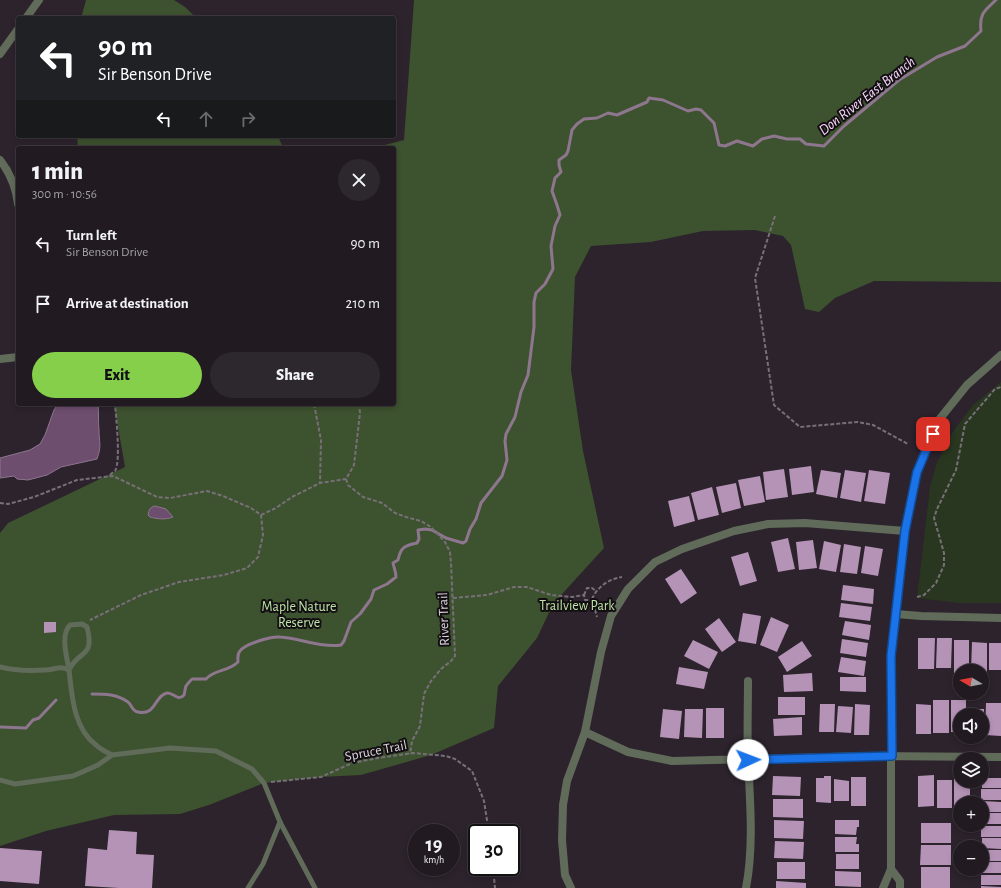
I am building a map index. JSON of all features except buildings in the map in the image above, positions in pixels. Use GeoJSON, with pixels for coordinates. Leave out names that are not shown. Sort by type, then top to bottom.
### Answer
{"type":"FeatureCollection","features":[{"type":"Feature","properties":{"kind":"street"},"geometry":{"type":"LineString","coordinates":[[27,16],[39,0]]}},
{"type":"Feature","properties":{"kind":"street"},"geometry":{"type":"LineString","coordinates":[[0,54],[16,32]]}},
{"type":"Feature","properties":{"kind":"street"},"geometry":{"type":"LineString","coordinates":[[0,160],[11,175],[16,194]]}},
{"type":"Feature","properties":{"kind":"street"},"geometry":{"type":"LineString","coordinates":[[883,888],[892,869],[891,656],[905,531],[917,472],[938,421],[967,385],[1001,355]]}},
{"type":"Feature","properties":{"kind":"street"},"geometry":{"type":"LineString","coordinates":[[0,359],[16,357]]}},
{"type":"Feature","properties":{"kind":"street"},"geometry":{"type":"LineString","coordinates":[[571,888],[565,875],[562,840],[563,805],[567,781],[585,732],[601,652],[611,616],[628,589],[654,562],[682,549],[734,531],[768,524],[806,522],[905,531]]}},
{"type":"Feature","properties":{"kind":"street"},"geometry":{"type":"LineString","coordinates":[[896,614],[1001,618]]}},
{"type":"Feature","properties":{"kind":"street"},"geometry":{"type":"LineString","coordinates":[[746,888],[750,859],[748,682]]}},
{"type":"Feature","properties":{"kind":"street"},"geometry":{"type":"LineString","coordinates":[[585,732],[628,752],[672,761],[892,756],[1001,757]]}},
{"type":"Feature","properties":{"kind":"street"},"geometry":{"type":"LineString","coordinates":[[892,869],[900,881],[900,888]]}},
{"type":"Feature","properties":{"kind":"lane"},"geometry":{"type":"LineString","coordinates":[[69,670],[73,662],[88,649],[89,639],[87,627],[82,624],[70,625],[66,629],[65,639],[69,670],[74,705],[81,728],[94,744],[112,755]]}},
{"type":"Feature","properties":{"kind":"lane"},"geometry":{"type":"LineString","coordinates":[[0,667],[22,671],[46,670],[63,667],[69,670]]}},
{"type":"Feature","properties":{"kind":"lane"},"geometry":{"type":"LineString","coordinates":[[0,780],[15,784],[73,776],[98,765],[112,755],[170,748],[216,751],[252,769],[264,783],[280,822],[315,888]]}},
{"type":"Feature","properties":{"kind":"lane"},"geometry":{"type":"LineString","coordinates":[[248,888],[263,864],[280,822]]}},
{"type":"Feature","properties":{"kind":"path"},"geometry":{"type":"LineString","coordinates":[[775,216],[755,278],[774,405],[800,427],[858,422],[873,425],[908,444]]}},
{"type":"Feature","properties":{"kind":"path"},"geometry":{"type":"LineString","coordinates":[[917,597],[924,595],[936,583],[944,565],[944,553],[934,518],[956,470],[964,424],[995,389],[1001,387]]}},
{"type":"Feature","properties":{"kind":"path"},"geometry":{"type":"LineString","coordinates":[[109,476],[115,470],[117,463],[115,406]]}},
{"type":"Feature","properties":{"kind":"path"},"geometry":{"type":"LineString","coordinates":[[314,406],[321,440],[322,455],[320,483]]}},
{"type":"Feature","properties":{"kind":"path"},"geometry":{"type":"LineString","coordinates":[[261,515],[320,483],[346,479],[354,465],[360,414],[359,406]]}},
{"type":"Feature","properties":{"kind":"path"},"geometry":{"type":"LineString","coordinates":[[0,503],[8,504],[34,497],[77,480],[112,476],[132,484],[142,491],[157,497],[170,498],[207,491],[251,508],[261,515],[263,536],[258,557],[247,568],[224,575],[179,582],[141,595],[82,624]]}},
{"type":"Feature","properties":{"kind":"path","name":"River Trail"},"geometry":{"type":"LineString","coordinates":[[346,479],[348,485],[363,497],[382,503],[395,513],[421,521],[431,527],[445,542],[450,552],[455,656],[451,662],[441,669],[431,681],[424,694],[420,726],[412,741],[410,754]]}},
{"type":"Feature","properties":{"kind":"path"},"geometry":{"type":"LineString","coordinates":[[597,617],[592,600],[596,592],[609,582],[622,577]]}},
{"type":"Feature","properties":{"kind":"path"},"geometry":{"type":"LineString","coordinates":[[453,598],[487,595],[514,587],[527,586],[551,595],[572,597],[584,595]]}},
{"type":"Feature","properties":{"kind":"path"},"geometry":{"type":"LineString","coordinates":[[584,595],[587,588],[592,588],[596,592]]}},
{"type":"Feature","properties":{"kind":"path"},"geometry":{"type":"LineString","coordinates":[[584,595],[586,600],[592,600]]}},
{"type":"Feature","properties":{"kind":"path","name":"Spruce Trail"},"geometry":{"type":"LineString","coordinates":[[264,783],[321,777],[352,764],[378,758],[410,754],[446,756],[455,759],[472,771],[484,801],[488,824]]}},
{"type":"Feature","properties":{"kind":"path"},"geometry":{"type":"LineString","coordinates":[[494,876],[495,888]]}},
{"type":"Feature","properties":{"kind":"green space"},"geometry":{"type":"Polygon","coordinates":[[[86,0],[174,0],[185,7],[194,16],[82,16],[86,0]]]}},
{"type":"Feature","properties":{"kind":"green space","name":"Maple Nature Reserve"},"geometry":{"type":"Polygon","coordinates":[[[414,0],[1001,0],[1001,282],[874,281],[835,298],[819,312],[805,309],[791,245],[783,236],[755,230],[703,231],[651,242],[591,246],[575,277],[571,370],[583,451],[604,548],[553,604],[537,638],[498,686],[494,728],[431,755],[361,775],[321,777],[264,783],[209,805],[180,814],[114,815],[46,831],[0,846],[0,533],[8,523],[125,467],[114,406],[396,406],[396,146],[381,146],[404,140],[414,0]]]}},
{"type":"Feature","properties":{"kind":"green space"},"geometry":{"type":"Polygon","coordinates":[[[77,138],[279,138],[282,146],[78,146],[77,138]]]}},
{"type":"Feature","properties":{"kind":"green space"},"geometry":{"type":"Polygon","coordinates":[[[1001,382],[1001,603],[960,603],[917,598],[930,487],[936,465],[950,436],[973,405],[1001,382]]]}},
{"type":"Feature","properties":{"kind":"shaded area"},"geometry":{"type":"Polygon","coordinates":[[[57,406],[98,406],[100,447],[97,459],[61,467],[47,475],[28,480],[17,479],[14,476],[0,478],[0,458],[30,450],[40,444],[57,406]]]}},
{"type":"Feature","properties":{"kind":"shaded area"},"geometry":{"type":"Polygon","coordinates":[[[155,506],[166,509],[173,517],[162,519],[150,517],[148,515],[149,510],[155,506]]]}},
{"type":"Feature","properties":{"kind":"waterway","name":"Don River East Branch"},"geometry":{"type":"LineString","coordinates":[[92,694],[106,694],[120,697],[128,702],[136,711],[144,712],[152,709],[160,698],[167,693],[180,698],[182,697],[186,686],[192,679],[206,679],[213,674],[234,665],[238,662],[238,655],[240,651],[258,641],[280,637],[325,645],[341,645],[351,622],[360,614],[371,599],[374,590],[387,584],[396,577],[393,563],[398,560],[404,547],[417,543],[419,539],[418,530],[432,530],[446,538],[463,543],[466,541],[470,529],[476,519],[481,503],[502,476],[507,460],[505,441],[506,434],[515,417],[521,392],[528,375],[534,327],[534,302],[536,293],[545,284],[553,269],[551,246],[555,226],[560,215],[552,191],[555,178],[561,172],[559,160],[566,155],[572,130],[577,124],[584,119],[597,118],[608,113],[617,115],[647,102],[649,98],[663,100],[688,111],[696,109],[701,110],[714,123],[719,145],[725,146],[737,141],[753,146],[762,139],[774,136],[787,139],[800,139],[806,144],[824,146],[844,126],[899,80],[937,57],[965,46],[981,31],[983,13],[996,0]]}},
{"type":"Feature","properties":{"kind":"waterway","name":"Don River East Branch"},"geometry":{"type":"LineString","coordinates":[[0,727],[26,728],[33,720],[39,718],[56,700]]}},
{"type":"Feature","properties":{"kind":"route"},"geometry":{"type":"LineString","coordinates":[[748,760],[892,756],[891,656],[905,531],[917,472],[933,434]]}},
{"type":"Feature","properties":{"kind":"park label","name":"Trailview Park"},"geometry":{"type":"Point","coordinates":[577,606]}}]}
